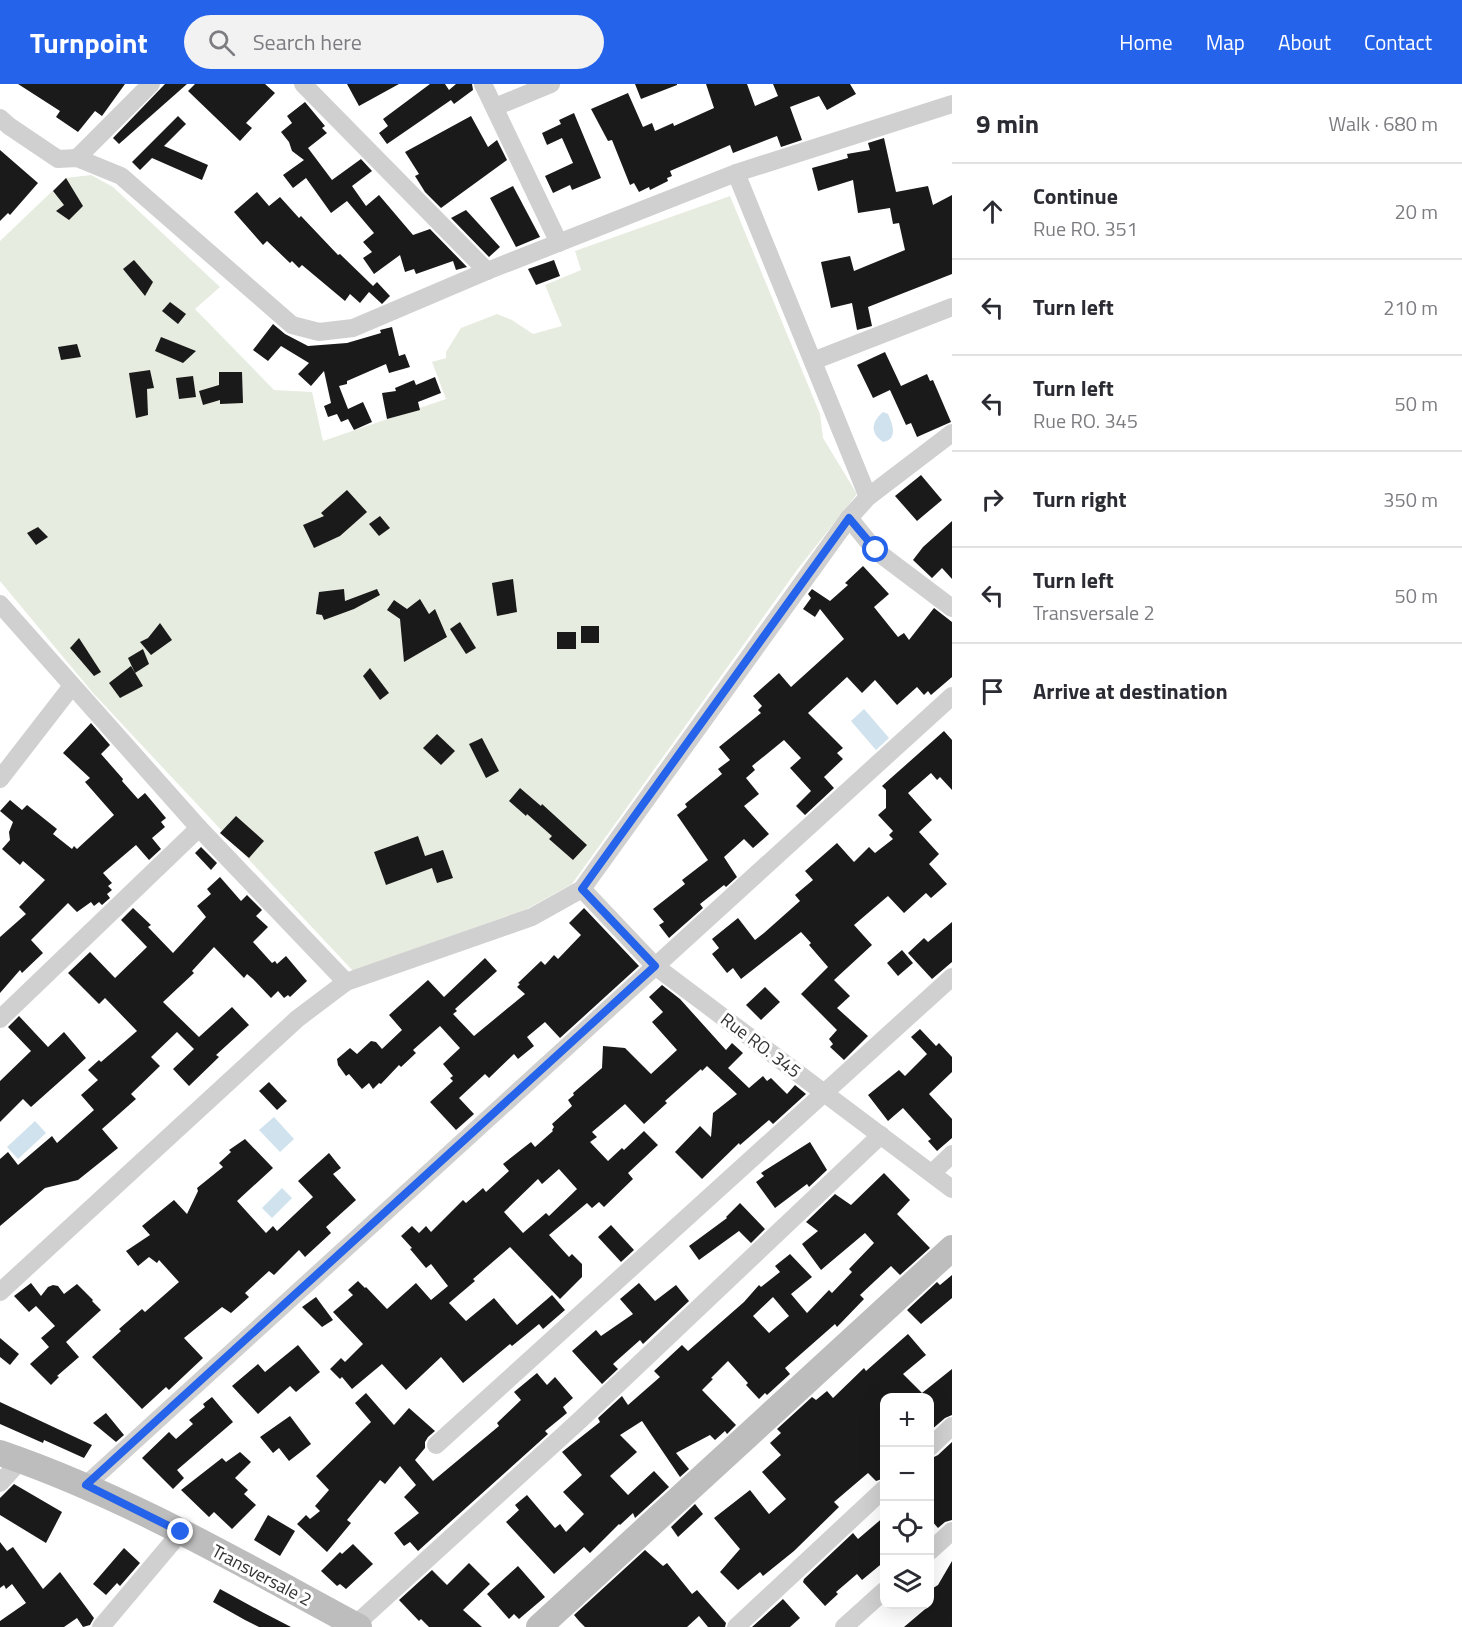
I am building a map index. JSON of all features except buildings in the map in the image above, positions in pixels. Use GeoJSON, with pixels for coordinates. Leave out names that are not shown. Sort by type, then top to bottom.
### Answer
{"type":"FeatureCollection","features":[{"type":"Feature","properties":{"kind":"street"},"geometry":{"type":"LineString","coordinates":[[77,158],[151,84]]}},
{"type":"Feature","properties":{"kind":"street"},"geometry":{"type":"LineString","coordinates":[[303,84],[487,271]]}},
{"type":"Feature","properties":{"kind":"street"},"geometry":{"type":"LineString","coordinates":[[483,84],[559,243]]}},
{"type":"Feature","properties":{"kind":"street"},"geometry":{"type":"LineString","coordinates":[[495,107],[551,84]]}},
{"type":"Feature","properties":{"kind":"street"},"geometry":{"type":"LineString","coordinates":[[3,126],[58,159],[77,158],[121,176],[292,325],[320,332],[353,328],[487,271],[736,173],[952,105]]}},
{"type":"Feature","properties":{"kind":"street"},"geometry":{"type":"LineString","coordinates":[[736,173],[868,497]]}},
{"type":"Feature","properties":{"kind":"street"},"geometry":{"type":"LineString","coordinates":[[813,361],[952,307]]}},
{"type":"Feature","properties":{"kind":"street"},"geometry":{"type":"LineString","coordinates":[[0,1292],[297,1019],[346,982],[532,917],[582,889],[849,518],[868,497],[952,433]]}},
{"type":"Feature","properties":{"kind":"street"},"geometry":{"type":"LineString","coordinates":[[849,518],[876,550],[952,608]]}},
{"type":"Feature","properties":{"kind":"street"},"geometry":{"type":"LineString","coordinates":[[0,604],[199,828],[346,982]]}},
{"type":"Feature","properties":{"kind":"street"},"geometry":{"type":"LineString","coordinates":[[0,778],[72,686]]}},
{"type":"Feature","properties":{"kind":"street"},"geometry":{"type":"LineString","coordinates":[[86,1485],[952,696]]}},
{"type":"Feature","properties":{"kind":"street"},"geometry":{"type":"LineString","coordinates":[[0,1019],[199,828]]}},
{"type":"Feature","properties":{"kind":"street","name":"Rue RO. 345"},"geometry":{"type":"LineString","coordinates":[[582,889],[655,966],[952,1189]]}},
{"type":"Feature","properties":{"kind":"street"},"geometry":{"type":"LineString","coordinates":[[436,1445],[952,977]]}},
{"type":"Feature","properties":{"kind":"street"},"geometry":{"type":"LineString","coordinates":[[357,1626],[580,1420],[881,1135]]}},
{"type":"Feature","properties":{"kind":"street"},"geometry":{"type":"LineString","coordinates":[[932,1173],[952,1154]]}},
{"type":"Feature","properties":{"kind":"street"},"geometry":{"type":"LineString","coordinates":[[539,1627],[952,1248]]}},
{"type":"Feature","properties":{"kind":"street"},"geometry":{"type":"LineString","coordinates":[[934,1443],[952,1426]]}},
{"type":"Feature","properties":{"kind":"street"},"geometry":{"type":"LineString","coordinates":[[0,1483],[10,1457]]}},
{"type":"Feature","properties":{"kind":"street","name":"Transversale 2"},"geometry":{"type":"LineString","coordinates":[[10,1457],[86,1485],[181,1532],[357,1626]]}},
{"type":"Feature","properties":{"kind":"street"},"geometry":{"type":"LineString","coordinates":[[736,1627],[880,1494]]}},
{"type":"Feature","properties":{"kind":"street"},"geometry":{"type":"LineString","coordinates":[[934,1547],[952,1531]]}},
{"type":"Feature","properties":{"kind":"street"},"geometry":{"type":"LineString","coordinates":[[101,1627],[181,1532]]}},
{"type":"Feature","properties":{"kind":"street"},"geometry":{"type":"LineString","coordinates":[[844,1627],[880,1595]]}},
{"type":"Feature","properties":{"kind":"shaded area"},"geometry":{"type":"Polygon","coordinates":[[[91,175],[113,187],[220,287],[195,309],[274,390],[312,392],[323,441],[446,399],[432,362],[446,358],[446,352],[461,328],[497,314],[512,320],[533,334],[562,326],[545,285],[581,270],[575,251],[730,196],[820,414],[823,438],[857,494],[797,570],[572,884],[527,909],[353,971],[93,693],[0,581],[0,241],[66,178],[91,175]]]}},
{"type":"Feature","properties":{"kind":"water"},"geometry":{"type":"Polygon","coordinates":[[[883,412],[888,414],[893,431],[891,438],[883,442],[874,431],[874,424],[883,412]]]}},
{"type":"Feature","properties":{"kind":"water"},"geometry":{"type":"Polygon","coordinates":[[[864,709],[889,738],[876,750],[851,721],[864,709]]]}},
{"type":"Feature","properties":{"kind":"water"},"geometry":{"type":"Polygon","coordinates":[[[274,1117],[294,1139],[280,1152],[259,1130],[274,1117]]]}},
{"type":"Feature","properties":{"kind":"water"},"geometry":{"type":"Polygon","coordinates":[[[35,1121],[46,1133],[18,1159],[7,1147],[35,1121]]]}},
{"type":"Feature","properties":{"kind":"water"},"geometry":{"type":"Polygon","coordinates":[[[282,1188],[292,1198],[272,1218],[262,1208],[282,1188]]]}},
{"type":"Feature","properties":{"kind":"route"},"geometry":{"type":"LineString","coordinates":[[181,1532],[86,1485],[655,966],[582,889],[849,518],[876,550]]}}]}
